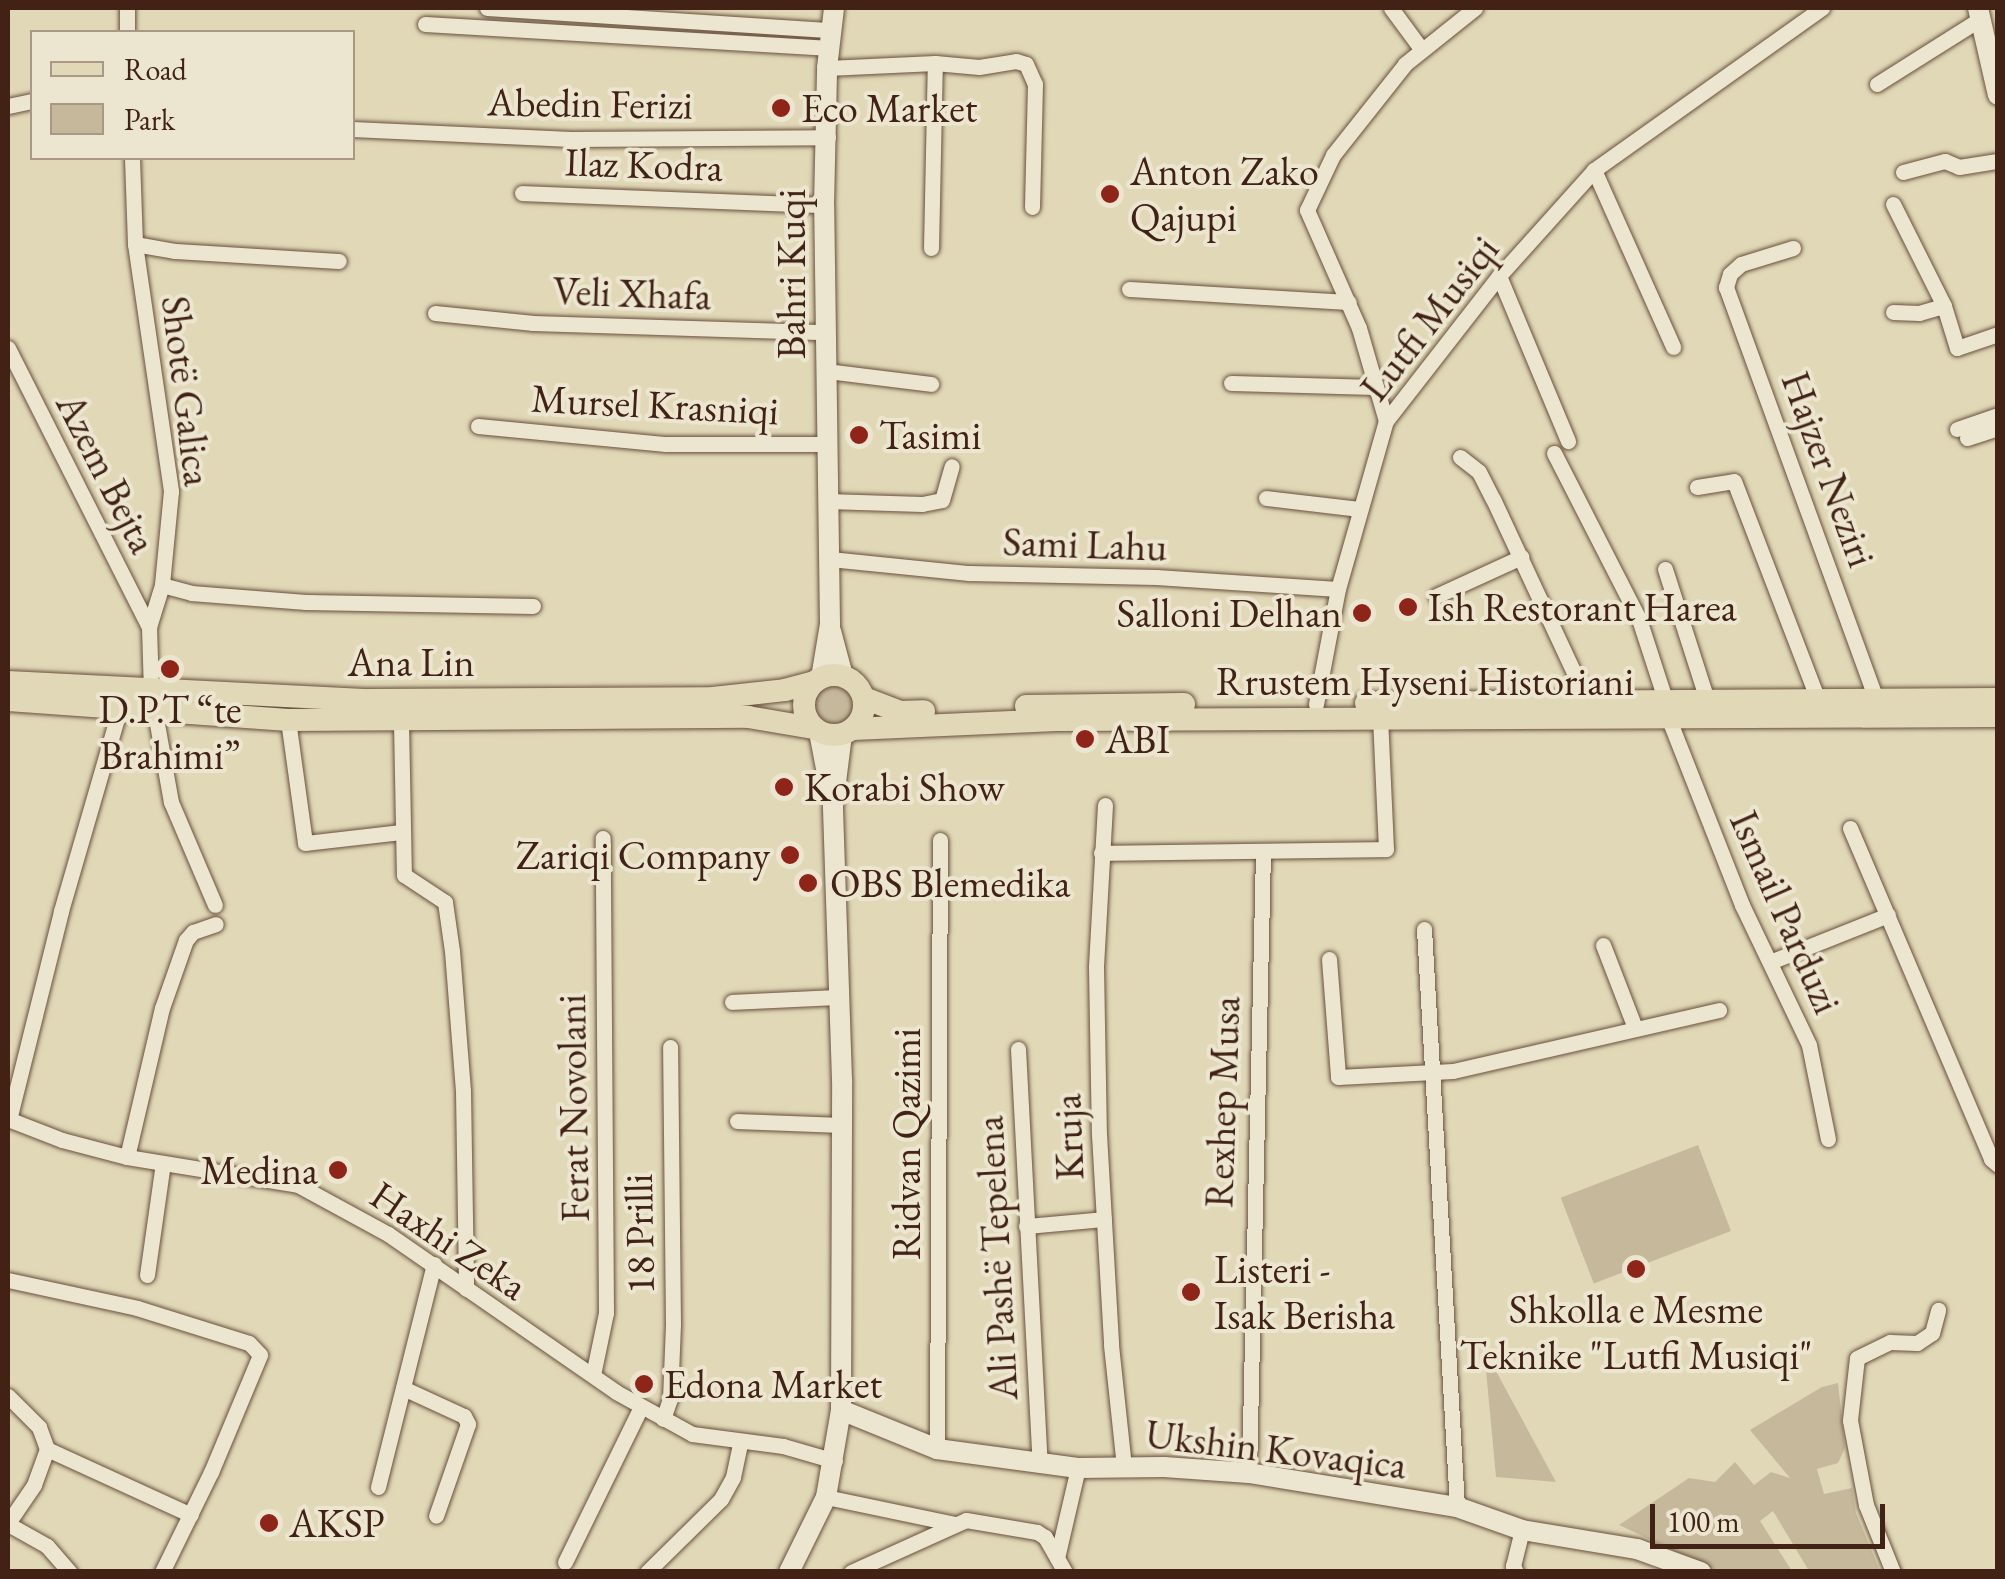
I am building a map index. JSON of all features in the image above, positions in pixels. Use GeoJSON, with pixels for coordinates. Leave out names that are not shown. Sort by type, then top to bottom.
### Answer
{"type":"FeatureCollection","features":[{"type":"Feature","properties":{"kind":"main road"},"geometry":{"type":"LineString","coordinates":[[826,679],[856,684],[864,698],[863,716],[832,731],[803,705],[826,679]]}},
{"type":"Feature","properties":{"kind":"main road","name":"Ana Lin"},"geometry":{"type":"LineString","coordinates":[[8,700],[120,708],[154,701],[713,698],[785,690],[826,679]]}},
{"type":"Feature","properties":{"kind":"main road","name":"Ana Lin"},"geometry":{"type":"LineString","coordinates":[[8,682],[288,720],[748,716],[832,731]]}},
{"type":"Feature","properties":{"kind":"main road","name":"Rrustem Hyseni Historiani"},"geometry":{"type":"LineString","coordinates":[[864,698],[900,712],[1061,704],[1586,698],[1666,708],[1707,700],[1998,698]]}},
{"type":"Feature","properties":{"kind":"main road","name":"Rrustem Hyseni Historiani"},"geometry":{"type":"LineString","coordinates":[[832,731],[949,722],[1380,718],[1666,708],[1998,716]]}},
{"type":"Feature","properties":{"kind":"street"},"geometry":{"type":"LineString","coordinates":[[488,8],[934,63],[978,67],[1016,61],[1032,71],[1032,206]]}},
{"type":"Feature","properties":{"kind":"street","name":"Bahri Kuqi"},"geometry":{"type":"LineString","coordinates":[[826,679],[830,558],[824,206],[834,8]]}},
{"type":"Feature","properties":{"kind":"street"},"geometry":{"type":"LineString","coordinates":[[1391,8],[1422,50]]}},
{"type":"Feature","properties":{"kind":"street"},"geometry":{"type":"LineString","coordinates":[[1386,421],[1348,302],[1307,210],[1334,156],[1405,64],[1475,8]]}},
{"type":"Feature","properties":{"kind":"street","name":"Lutfi Musiqi"},"geometry":{"type":"LineString","coordinates":[[1316,704],[1338,589],[1386,421],[1499,276],[1594,170],[1822,8]]}},
{"type":"Feature","properties":{"kind":"street"},"geometry":{"type":"LineString","coordinates":[[1878,84],[1980,13],[1998,95]]}},
{"type":"Feature","properties":{"kind":"street"},"geometry":{"type":"LineString","coordinates":[[425,24],[829,49]]}},
{"type":"Feature","properties":{"kind":"street"},"geometry":{"type":"LineString","coordinates":[[931,248],[934,63]]}},
{"type":"Feature","properties":{"kind":"street","name":"Abedin Ferizi"},"geometry":{"type":"LineString","coordinates":[[355,128],[572,139],[828,137]]}},
{"type":"Feature","properties":{"kind":"street","name":"Shotë Galica"},"geometry":{"type":"LineString","coordinates":[[132,160],[135,244],[171,491],[162,585],[150,627],[154,701],[171,802],[215,905]]}},
{"type":"Feature","properties":{"kind":"street"},"geometry":{"type":"LineString","coordinates":[[1903,172],[1945,161],[1959,167],[1998,162]]}},
{"type":"Feature","properties":{"kind":"street"},"geometry":{"type":"LineString","coordinates":[[1594,170],[1673,347]]}},
{"type":"Feature","properties":{"kind":"street","name":"Ilaz Kodra"},"geometry":{"type":"LineString","coordinates":[[522,192],[824,206]]}},
{"type":"Feature","properties":{"kind":"street"},"geometry":{"type":"LineString","coordinates":[[1893,204],[1944,306],[1957,348],[1998,334]]}},
{"type":"Feature","properties":{"kind":"street"},"geometry":{"type":"LineString","coordinates":[[135,244],[338,262]]}},
{"type":"Feature","properties":{"kind":"street","name":"Hajzer Neziri"},"geometry":{"type":"LineString","coordinates":[[1792,248],[1741,264],[1730,274],[1726,288],[1877,700]]}},
{"type":"Feature","properties":{"kind":"street"},"geometry":{"type":"LineString","coordinates":[[1499,276],[1568,441]]}},
{"type":"Feature","properties":{"kind":"street"},"geometry":{"type":"LineString","coordinates":[[1129,288],[1348,302]]}},
{"type":"Feature","properties":{"kind":"street"},"geometry":{"type":"LineString","coordinates":[[1893,312],[1918,313],[1944,306]]}},
{"type":"Feature","properties":{"kind":"street","name":"Veli Xhafa"},"geometry":{"type":"LineString","coordinates":[[436,313],[533,323],[826,332]]}},
{"type":"Feature","properties":{"kind":"street","name":"Azem Bejta"},"geometry":{"type":"LineString","coordinates":[[8,348],[150,627]]}},
{"type":"Feature","properties":{"kind":"street"},"geometry":{"type":"LineString","coordinates":[[827,370],[931,384]]}},
{"type":"Feature","properties":{"kind":"street"},"geometry":{"type":"LineString","coordinates":[[1230,383],[1376,387]]}},
{"type":"Feature","properties":{"kind":"street"},"geometry":{"type":"LineString","coordinates":[[1998,415],[1962,433],[1998,428]]}},
{"type":"Feature","properties":{"kind":"street","name":"Mursel Krasniqi"},"geometry":{"type":"LineString","coordinates":[[478,426],[666,444],[828,444]]}},
{"type":"Feature","properties":{"kind":"street","name":"Ismail Parduzi"},"geometry":{"type":"LineString","coordinates":[[1554,453],[1640,619],[1666,708],[1770,962],[1810,1045],[1828,1138]]}},
{"type":"Feature","properties":{"kind":"street"},"geometry":{"type":"LineString","coordinates":[[1460,456],[1478,472],[1586,698]]}},
{"type":"Feature","properties":{"kind":"street"},"geometry":{"type":"LineString","coordinates":[[828,501],[922,504],[942,500],[950,488],[952,466]]}},
{"type":"Feature","properties":{"kind":"street"},"geometry":{"type":"LineString","coordinates":[[1698,488],[1734,481],[1818,700]]}},
{"type":"Feature","properties":{"kind":"street"},"geometry":{"type":"LineString","coordinates":[[1266,498],[1360,510]]}},
{"type":"Feature","properties":{"kind":"street"},"geometry":{"type":"LineString","coordinates":[[1436,596],[1521,557]]}},
{"type":"Feature","properties":{"kind":"street","name":"Sami Lahu"},"geometry":{"type":"LineString","coordinates":[[830,558],[969,572],[1156,577],[1338,589]]}},
{"type":"Feature","properties":{"kind":"street","name":"Rrustem Hyseni Historiani"},"geometry":{"type":"LineString","coordinates":[[1664,568],[1707,700]]}},
{"type":"Feature","properties":{"kind":"street"},"geometry":{"type":"LineString","coordinates":[[162,585],[191,593],[306,602],[532,606]]}},
{"type":"Feature","properties":{"kind":"street"},"geometry":{"type":"LineString","coordinates":[[8,1119],[47,964],[120,708]]}},
{"type":"Feature","properties":{"kind":"street"},"geometry":{"type":"LineString","coordinates":[[1101,853],[1176,848],[1262,853],[1386,849],[1380,718]]}},
{"type":"Feature","properties":{"kind":"street"},"geometry":{"type":"LineString","coordinates":[[288,720],[305,843],[402,832]]}},
{"type":"Feature","properties":{"kind":"street"},"geometry":{"type":"LineString","coordinates":[[401,722],[404,875],[445,902],[462,1072],[466,1289]]}},
{"type":"Feature","properties":{"kind":"street"},"geometry":{"type":"LineString","coordinates":[[789,1572],[826,1496],[841,1410],[842,1125],[832,731]]}},
{"type":"Feature","properties":{"kind":"street","name":"Kruja"},"geometry":{"type":"LineString","coordinates":[[1105,805],[1096,966],[1104,1219],[1124,1466]]}},
{"type":"Feature","properties":{"kind":"street"},"geometry":{"type":"LineString","coordinates":[[1850,828],[1991,1159],[1998,1165]]}},
{"type":"Feature","properties":{"kind":"street","name":"Ferat Novolani"},"geometry":{"type":"LineString","coordinates":[[593,1375],[606,1313],[603,838]]}},
{"type":"Feature","properties":{"kind":"street","name":"Ridvan Qazimi"},"geometry":{"type":"LineString","coordinates":[[937,1449],[940,840]]}},
{"type":"Feature","properties":{"kind":"street","name":"Rexhep Musa"},"geometry":{"type":"LineString","coordinates":[[1248,1473],[1262,853]]}},
{"type":"Feature","properties":{"kind":"street"},"geometry":{"type":"LineString","coordinates":[[1770,962],[1888,914]]}},
{"type":"Feature","properties":{"kind":"street"},"geometry":{"type":"LineString","coordinates":[[126,1157],[162,1008],[186,940],[193,932],[216,924]]}},
{"type":"Feature","properties":{"kind":"street"},"geometry":{"type":"LineString","coordinates":[[1424,930],[1457,1507]]}},
{"type":"Feature","properties":{"kind":"street"},"geometry":{"type":"LineString","coordinates":[[1602,945],[1635,1028]]}},
{"type":"Feature","properties":{"kind":"street"},"geometry":{"type":"LineString","coordinates":[[1329,960],[1338,1077],[1453,1071],[1718,1010]]}},
{"type":"Feature","properties":{"kind":"street"},"geometry":{"type":"LineString","coordinates":[[732,1002],[840,997]]}},
{"type":"Feature","properties":{"kind":"street","name":"18 Prilli"},"geometry":{"type":"LineString","coordinates":[[664,1419],[670,1399],[673,1324],[670,1047]]}},
{"type":"Feature","properties":{"kind":"street","name":"Ali Pashë Tepelena"},"geometry":{"type":"LineString","coordinates":[[1018,1049],[1040,1464]]}},
{"type":"Feature","properties":{"kind":"street","name":"Haxhi Zeka"},"geometry":{"type":"LineString","coordinates":[[8,1119],[62,1140],[126,1157],[298,1185],[434,1264],[641,1407],[692,1434],[740,1444],[782,1446],[835,1461]]}},
{"type":"Feature","properties":{"kind":"street"},"geometry":{"type":"LineString","coordinates":[[737,1121],[842,1125]]}},
{"type":"Feature","properties":{"kind":"street"},"geometry":{"type":"LineString","coordinates":[[147,1275],[163,1163]]}},
{"type":"Feature","properties":{"kind":"street"},"geometry":{"type":"LineString","coordinates":[[1026,1226],[1104,1219]]}},
{"type":"Feature","properties":{"kind":"street"},"geometry":{"type":"LineString","coordinates":[[378,1487],[434,1264]]}},
{"type":"Feature","properties":{"kind":"street"},"geometry":{"type":"LineString","coordinates":[[8,1280],[138,1308],[250,1343],[260,1355],[192,1515],[162,1572]]}},
{"type":"Feature","properties":{"kind":"street"},"geometry":{"type":"LineString","coordinates":[[1893,1572],[1866,1505],[1850,1420],[1857,1358],[1890,1342],[1917,1343],[1932,1333],[1938,1310]]}},
{"type":"Feature","properties":{"kind":"street"},"geometry":{"type":"LineString","coordinates":[[404,1388],[464,1416],[468,1424],[436,1516]]}},
{"type":"Feature","properties":{"kind":"street"},"geometry":{"type":"LineString","coordinates":[[8,1396],[39,1427],[47,1449],[34,1485],[8,1523],[47,1546],[70,1572]]}},
{"type":"Feature","properties":{"kind":"street"},"geometry":{"type":"LineString","coordinates":[[564,1562],[641,1407]]}},
{"type":"Feature","properties":{"kind":"street","name":"Ukshin Kovaqica"},"geometry":{"type":"LineString","coordinates":[[841,1410],[937,1449],[1078,1468],[1124,1466],[1248,1473],[1457,1507],[1522,1530],[1637,1549],[1702,1572]]}},
{"type":"Feature","properties":{"kind":"street"},"geometry":{"type":"LineString","coordinates":[[648,1572],[721,1499],[733,1477],[740,1444]]}},
{"type":"Feature","properties":{"kind":"street"},"geometry":{"type":"LineString","coordinates":[[47,1449],[192,1515]]}},
{"type":"Feature","properties":{"kind":"street"},"geometry":{"type":"LineString","coordinates":[[1061,1565],[1078,1468]]}},
{"type":"Feature","properties":{"kind":"street"},"geometry":{"type":"LineString","coordinates":[[826,1496],[955,1524],[994,1521],[1037,1532],[1061,1565]]}},
{"type":"Feature","properties":{"kind":"street"},"geometry":{"type":"LineString","coordinates":[[851,1572],[955,1524]]}},
{"type":"Feature","properties":{"kind":"street"},"geometry":{"type":"LineString","coordinates":[[1516,1572],[1513,1566],[1522,1530]]}},
{"type":"Feature","properties":{"kind":"green space"},"geometry":{"type":"Polygon","coordinates":[[[834,686],[848,691],[853,705],[848,719],[834,724],[820,719],[815,705],[820,691],[834,686]]]}},
{"type":"Feature","properties":{"kind":"green space"},"geometry":{"type":"Polygon","coordinates":[[[1698,1145],[1731,1231],[1594,1284],[1561,1198],[1698,1145]]]}},
{"type":"Feature","properties":{"kind":"green space"},"geometry":{"type":"Polygon","coordinates":[[[1484,1349],[1556,1482],[1496,1477],[1484,1349]]]}},
{"type":"Feature","properties":{"kind":"green space"},"geometry":{"type":"Polygon","coordinates":[[[1838,1383],[1845,1448],[1838,1463],[1817,1469],[1824,1494],[1852,1488],[1856,1513],[1880,1571],[1809,1571],[1773,1511],[1760,1521],[1792,1571],[1717,1571],[1619,1525],[1689,1478],[1715,1482],[1735,1462],[1754,1485],[1771,1472],[1790,1478],[1750,1430],[1822,1387],[1838,1383]]]}},
{"type":"Feature","properties":{"kind":"place","name":"Eco Market"},"geometry":{"type":"Point","coordinates":[781,108]}},
{"type":"Feature","properties":{"kind":"place","name":"Anton Zako Qajupi"},"geometry":{"type":"Point","coordinates":[1110,194]}},
{"type":"Feature","properties":{"kind":"place","name":"Tasimi"},"geometry":{"type":"Point","coordinates":[859,435]}},
{"type":"Feature","properties":{"kind":"place","name":"Ish Restorant Harea"},"geometry":{"type":"Point","coordinates":[1408,607]}},
{"type":"Feature","properties":{"kind":"place","name":"Salloni Delhan"},"geometry":{"type":"Point","coordinates":[1362,613]}},
{"type":"Feature","properties":{"kind":"place","name":"D.P.T “te Brahimi”"},"geometry":{"type":"Point","coordinates":[170,669]}},
{"type":"Feature","properties":{"kind":"place","name":"ABI"},"geometry":{"type":"Point","coordinates":[1085,739]}},
{"type":"Feature","properties":{"kind":"place","name":"Korabi Show"},"geometry":{"type":"Point","coordinates":[784,787]}},
{"type":"Feature","properties":{"kind":"place","name":"Zariqi Company"},"geometry":{"type":"Point","coordinates":[790,855]}},
{"type":"Feature","properties":{"kind":"place","name":"OBS Blemedika"},"geometry":{"type":"Point","coordinates":[808,883]}},
{"type":"Feature","properties":{"kind":"place","name":"Medina"},"geometry":{"type":"Point","coordinates":[338,1170]}},
{"type":"Feature","properties":{"kind":"place","name":"Shkolla e Mesme Teknike \"Lutfi Musiqi\""},"geometry":{"type":"Point","coordinates":[1636,1269]}},
{"type":"Feature","properties":{"kind":"place","name":"Listeri - Isak Berisha"},"geometry":{"type":"Point","coordinates":[1191,1292]}},
{"type":"Feature","properties":{"kind":"place","name":"Edona Market"},"geometry":{"type":"Point","coordinates":[644,1384]}},
{"type":"Feature","properties":{"kind":"place","name":"AKSP"},"geometry":{"type":"Point","coordinates":[269,1523]}}]}
